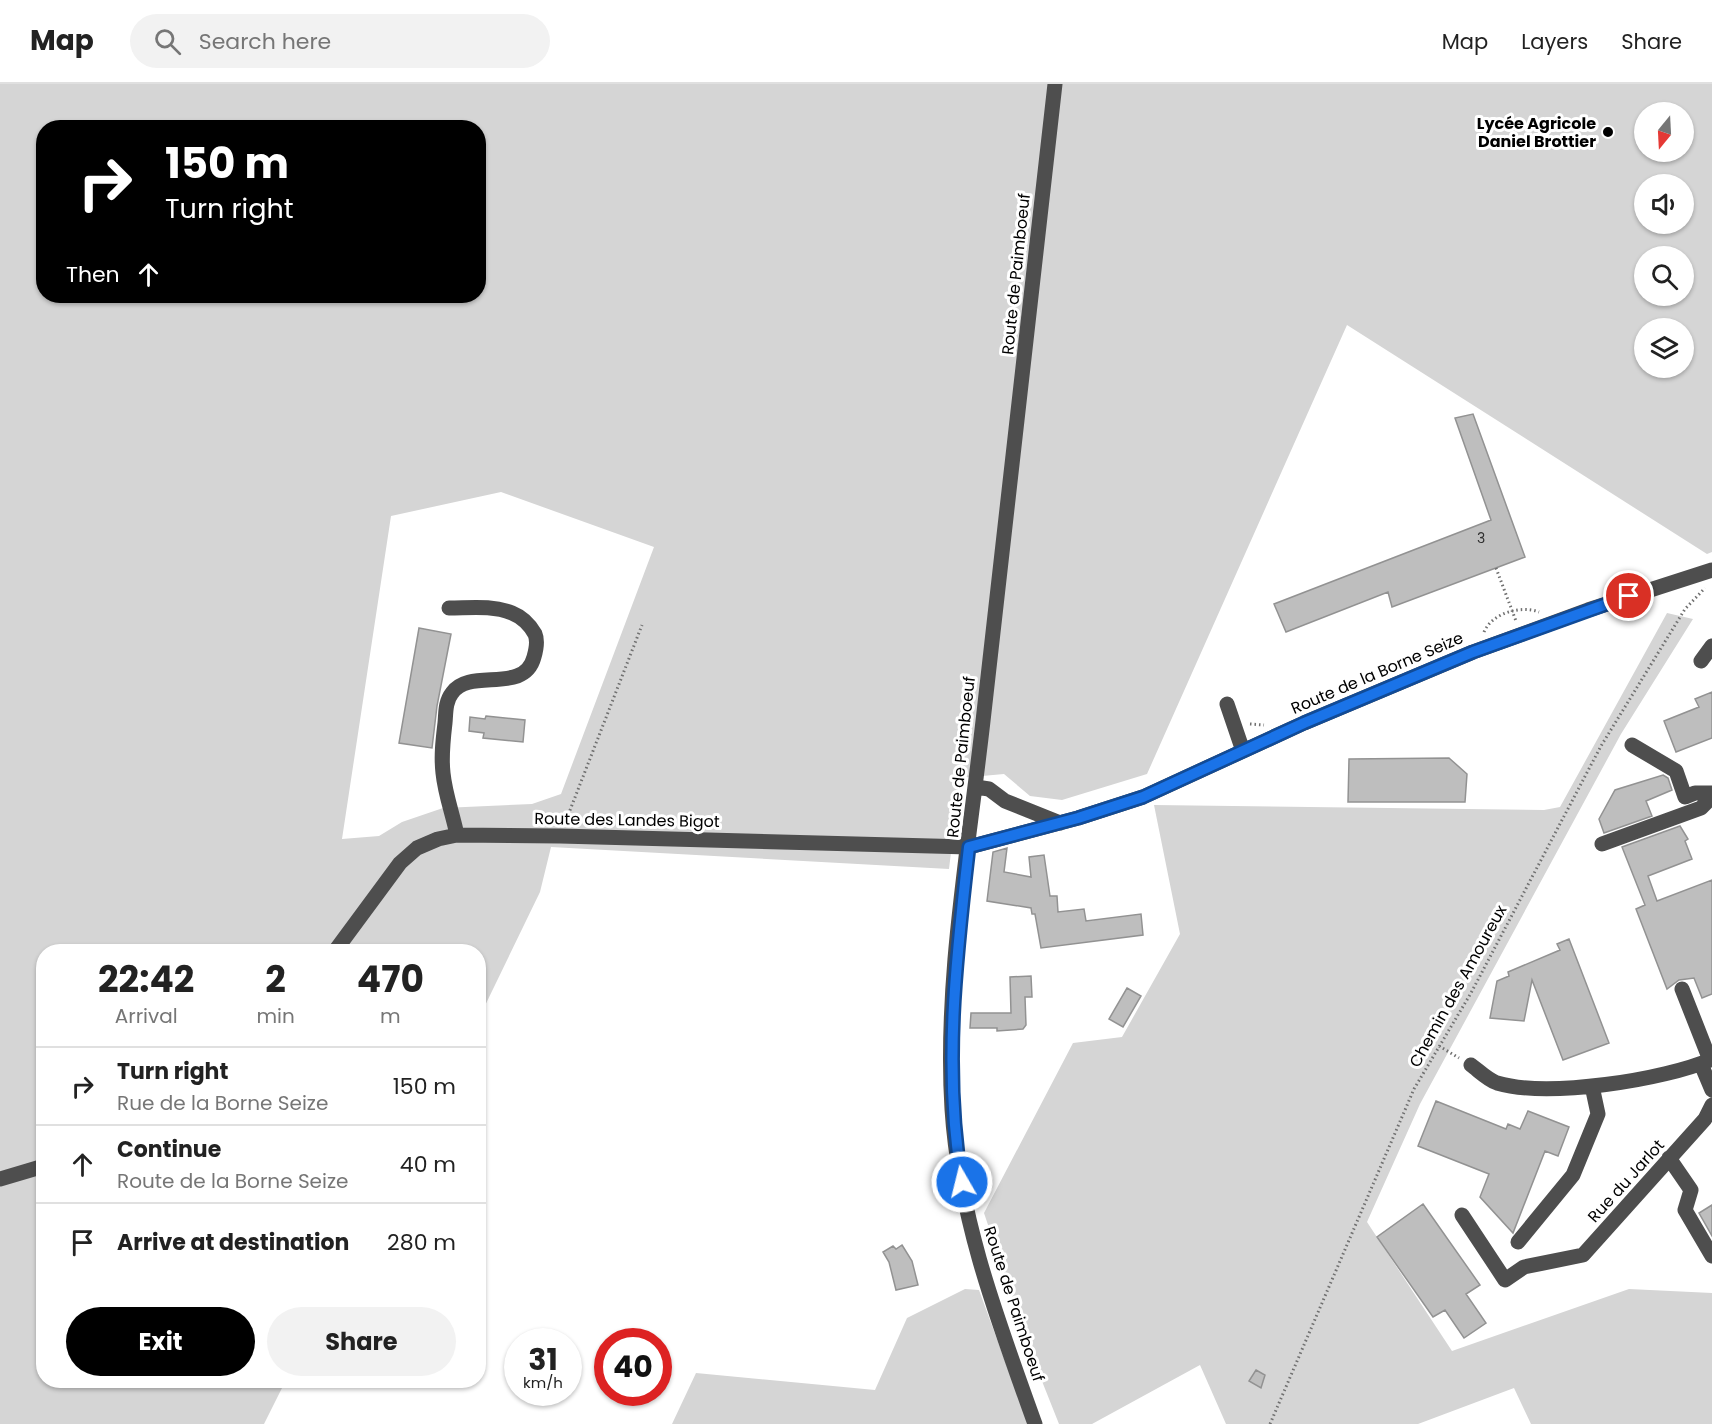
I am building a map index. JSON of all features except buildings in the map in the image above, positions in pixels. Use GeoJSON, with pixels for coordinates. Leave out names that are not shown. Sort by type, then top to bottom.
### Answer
{"type":"FeatureCollection","features":[{"type":"Feature","properties":{"kind":"street","name":"Route de Paimboeuf"},"geometry":{"type":"LineString","coordinates":[[1035,1424],[1007,1352],[969,1224],[952,1110],[952,1015],[1055,84]]}},
{"type":"Feature","properties":{"kind":"street","name":"Route de la Borne Seize"},"geometry":{"type":"LineString","coordinates":[[1060,823],[1143,797],[1346,705],[1521,634],[1588,609],[1712,570]]}},
{"type":"Feature","properties":{"kind":"street"},"geometry":{"type":"LineString","coordinates":[[449,608],[504,610],[519,616],[536,636],[532,663],[524,672],[511,678],[462,684],[452,691],[446,704],[443,776],[457,835]]}},
{"type":"Feature","properties":{"kind":"street"},"geometry":{"type":"LineString","coordinates":[[1701,661],[1712,646]]}},
{"type":"Feature","properties":{"kind":"street"},"geometry":{"type":"LineString","coordinates":[[1227,704],[1243,751]]}},
{"type":"Feature","properties":{"kind":"street"},"geometry":{"type":"LineString","coordinates":[[1632,745],[1676,771],[1685,797],[1695,793],[1712,795]]}},
{"type":"Feature","properties":{"kind":"street"},"geometry":{"type":"LineString","coordinates":[[976,787],[989,789],[1005,801],[1060,823]]}},
{"type":"Feature","properties":{"kind":"street"},"geometry":{"type":"LineString","coordinates":[[1602,844],[1701,808],[1712,795]]}},
{"type":"Feature","properties":{"kind":"street","name":"Route des Landes Bigot"},"geometry":{"type":"LineString","coordinates":[[340,944],[399,863],[417,848],[457,835],[969,847],[1060,823]]}},
{"type":"Feature","properties":{"kind":"street"},"geometry":{"type":"LineString","coordinates":[[1682,989],[1708,1061],[1712,1090]]}},
{"type":"Feature","properties":{"kind":"street"},"geometry":{"type":"LineString","coordinates":[[1471,1065],[1496,1083],[1541,1088],[1592,1086],[1677,1072],[1708,1061]]}},
{"type":"Feature","properties":{"kind":"street"},"geometry":{"type":"LineString","coordinates":[[1518,1242],[1573,1175],[1598,1114],[1592,1086]]}},
{"type":"Feature","properties":{"kind":"street","name":"Rue du Jarlot"},"geometry":{"type":"LineString","coordinates":[[1462,1215],[1505,1280],[1524,1266],[1583,1255],[1704,1119],[1712,1105]]}},
{"type":"Feature","properties":{"kind":"street"},"geometry":{"type":"LineString","coordinates":[[1669,1158],[1691,1190],[1685,1210],[1712,1256]]}},
{"type":"Feature","properties":{"kind":"street"},"geometry":{"type":"LineString","coordinates":[[0,1179],[36,1168]]}},
{"type":"Feature","properties":{"kind":"path"},"geometry":{"type":"LineString","coordinates":[[1496,568],[1521,634]]}},
{"type":"Feature","properties":{"kind":"path","name":"Chemin des Amoureux"},"geometry":{"type":"LineString","coordinates":[[1270,1424],[1414,1089],[1471,993],[1601,746],[1685,609],[1703,589],[1712,584]]}},
{"type":"Feature","properties":{"kind":"path"},"geometry":{"type":"LineString","coordinates":[[1494,620],[1513,612]]}},
{"type":"Feature","properties":{"kind":"path"},"geometry":{"type":"LineString","coordinates":[[560,836],[642,625]]}},
{"type":"Feature","properties":{"kind":"path"},"geometry":{"type":"LineString","coordinates":[[1439,1046],[1471,1065]]}},
{"type":"Feature","properties":{"kind":"shaded area"},"geometry":{"type":"Polygon","coordinates":[[[0,84],[1712,84],[1712,552],[1707,554],[1347,325],[1147,774],[1062,800],[1030,796],[1004,774],[960,778],[949,869],[551,847],[540,892],[486,1004],[486,944],[36,944],[36,1388],[282,1388],[264,1424],[0,1424],[0,84]],[[501,492],[391,516],[342,839],[379,836],[402,822],[443,808],[532,804],[561,794],[654,547],[501,492]]]}},
{"type":"Feature","properties":{"kind":"shaded area"},"geometry":{"type":"Polygon","coordinates":[[[1667,613],[1693,619],[1621,734],[1420,1104],[1367,1222],[1452,1351],[1629,1289],[1712,1293],[1712,1424],[1531,1424],[1514,1388],[1418,1424],[1226,1424],[1200,1365],[1092,1424],[1059,1424],[1032,1356],[984,1213],[1073,1043],[1122,1037],[1180,934],[1154,805],[1544,810],[1560,807],[1667,613]]]}},
{"type":"Feature","properties":{"kind":"shaded area"},"geometry":{"type":"Polygon","coordinates":[[[965,1289],[979,1290],[1028,1424],[672,1424],[696,1373],[875,1390],[907,1318],[965,1289]]]}},
{"type":"Feature","properties":{"kind":"place","name":"Lycée Agricole Daniel Brottier"},"geometry":{"type":"Point","coordinates":[1608,132]}},
{"type":"Feature","properties":{"kind":"route"},"geometry":{"type":"LineString","coordinates":[[962,1182],[952,1110],[952,1015],[969,847],[1078,818],[1143,797],[1304,723],[1473,652],[1629,596]]}}]}
